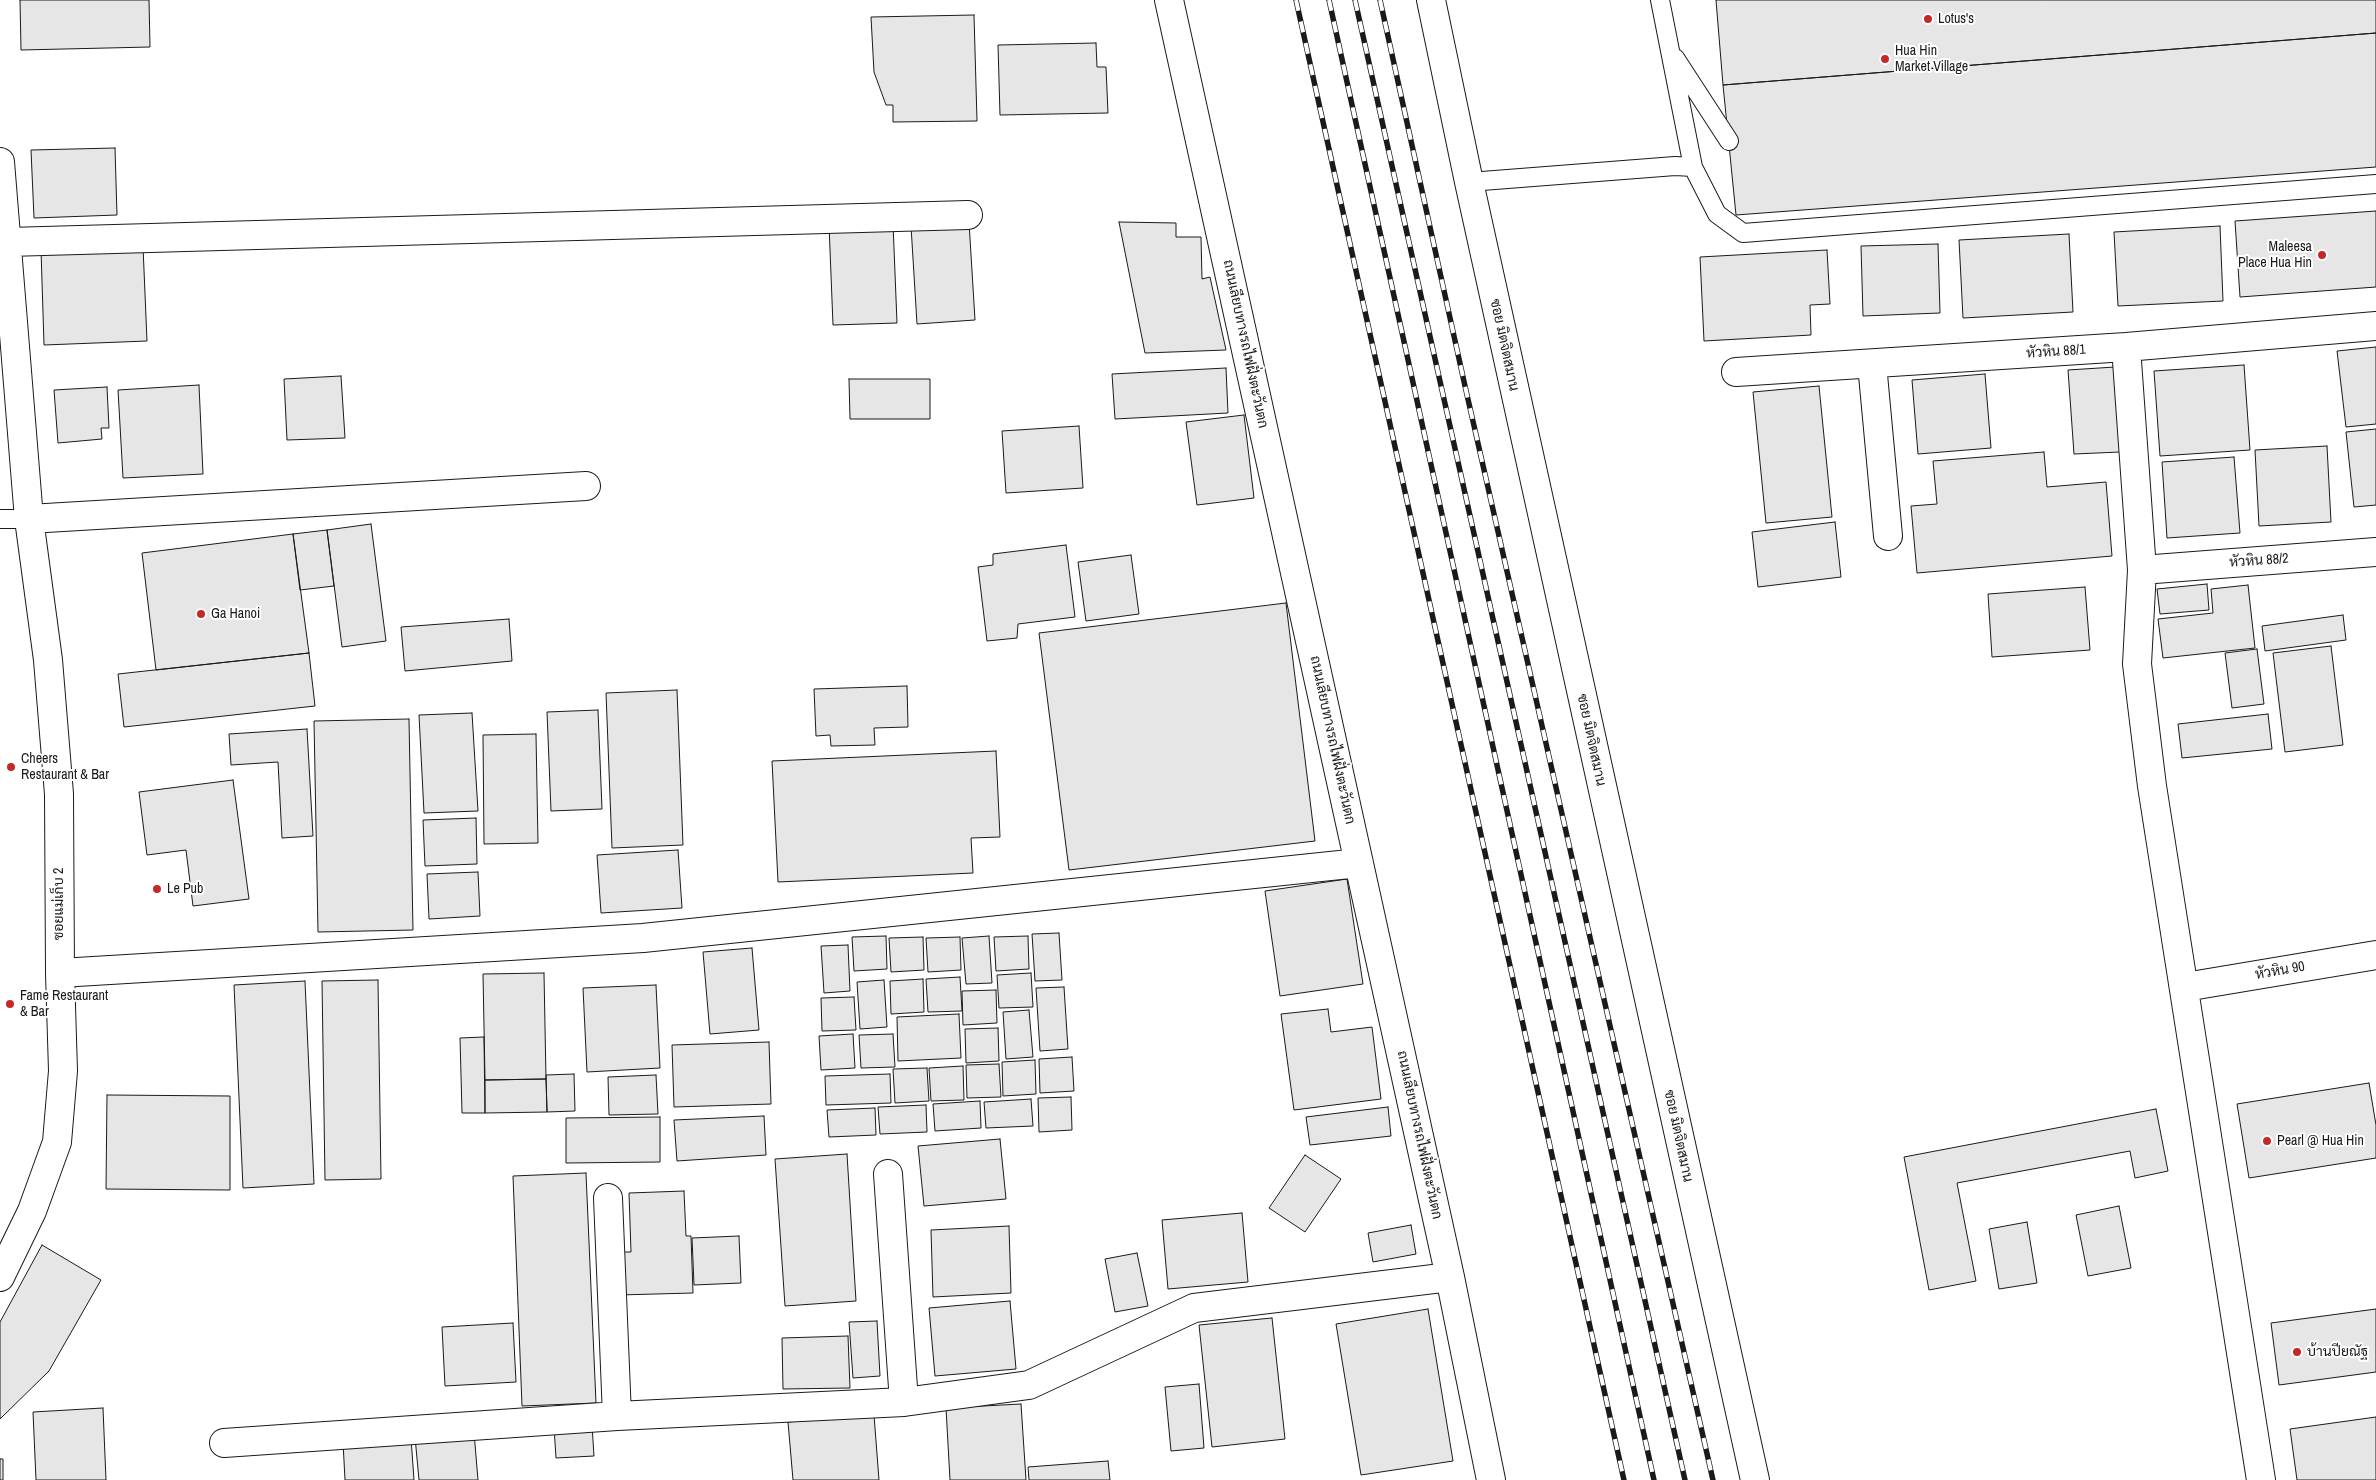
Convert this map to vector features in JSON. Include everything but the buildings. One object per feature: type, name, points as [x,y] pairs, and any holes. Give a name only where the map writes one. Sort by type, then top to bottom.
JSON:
[{"type":"street","name":"ถนนเลียบทางรถไฟฝั่งตะวันตก","points":[[1169,0],[1450,1277],[1486,1480]]},
{"type":"street","name":"ซอย มิตจิตสมาน","points":[[1431,0],[1468,182],[1755,1480]]},
{"type":"street","name":"ซอยแม่เก็บ 2","points":[[0,162],[29,519],[48,660],[59,794],[60,973],[64,1071],[57,1142],[32,1211],[0,1277]]},
{"type":"street","points":[[8,242],[968,214]]},
{"type":"street","name":"หัวหิน 88/1","points":[[1736,372],[2126,347],[2376,326]]},
{"type":"street","points":[[2126,347],[2142,570],[2137,664],[2152,786],[2261,1480]]},
{"type":"street","points":[[1872,364],[1888,536]]},
{"type":"street","points":[[29,519],[586,486]]},
{"type":"street","name":"หัวหิน 88/2","points":[[2142,570],[2376,552]]},
{"type":"street","points":[[60,973],[643,938],[1359,863]]},
{"type":"street","name":"หัวหิน 90","points":[[2185,987],[2376,955]]},
{"type":"street","points":[[888,1174],[904,1402]]},
{"type":"street","points":[[608,1198],[617,1416]]},
{"type":"street","points":[[224,1443],[617,1416],[904,1402],[1030,1385],[1194,1308],[1450,1277]]},
{"type":"lane","points":[[1660,0],[1693,167],[1717,214],[1743,233],[2003,204],[2376,184]]},
{"type":"lane","points":[[1670,49],[1729,141]]},
{"type":"lane","points":[[1468,182],[1675,166],[1693,167]]},
{"type":"lane","points":[[0,519],[29,519]]},
{"type":"railway","points":[[1296,0],[1624,1480]]},
{"type":"railway","points":[[1329,0],[1654,1480]]},
{"type":"railway","points":[[1355,0],[1685,1480]]},
{"type":"railway","points":[[1380,0],[1465,386],[1713,1480]]},
{"type":"place","name":"Lotus's","points":[[1928,19]]},
{"type":"place","name":"Hua Hin Market Village","points":[[1885,59]]},
{"type":"place","name":"Maleesa Place Hua Hin","points":[[2322,255]]},
{"type":"place","name":"Ga Hanoi","points":[[201,614]]},
{"type":"place","name":"Cheers Restaurant & Bar","points":[[11,767]]},
{"type":"place","name":"Le Pub","points":[[157,889]]},
{"type":"place","name":"Fame Restaurant & Bar","points":[[10,1004]]},
{"type":"place","name":"Pearl @ Hua Hin","points":[[2267,1141]]},
{"type":"place","name":"บ้านปียณัฐ","points":[[2297,1352]]}]
